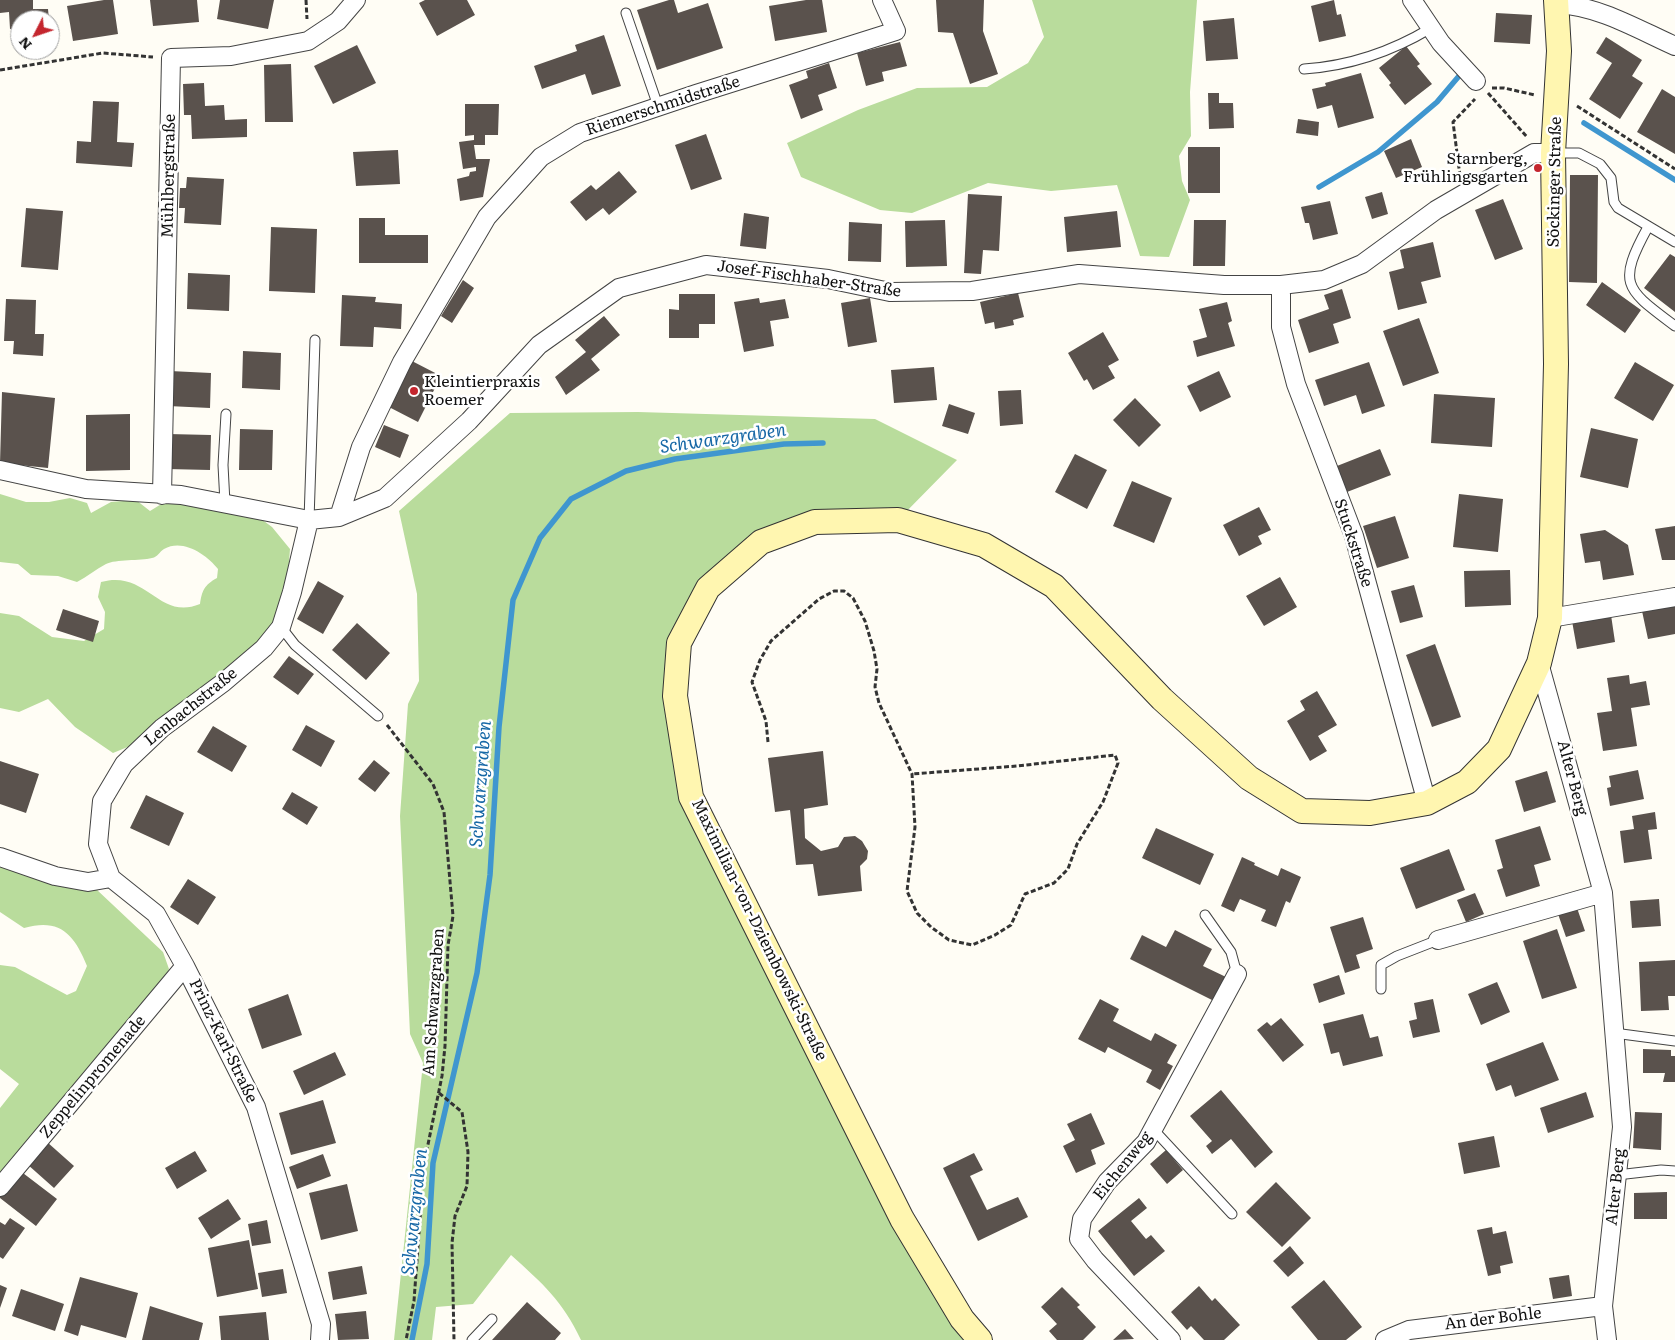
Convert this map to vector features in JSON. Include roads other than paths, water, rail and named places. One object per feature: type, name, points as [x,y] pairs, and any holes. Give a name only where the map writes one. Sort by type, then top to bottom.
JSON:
[{"type":"street","name":"Mühlbergstraße","points":[[162,495],[171,58],[231,56],[308,41],[338,21],[356,0]]},
{"type":"street","name":"Riemerschmidstraße","points":[[338,517],[361,447],[402,362],[487,217],[541,157],[580,133],[658,106],[896,31],[882,0]]},
{"type":"street","points":[[1412,0],[1441,43],[1480,85]]},
{"type":"street","points":[[1556,2],[1579,5],[1675,46]]},
{"type":"street","name":"Söckinger Straße","points":[[1556,2],[1559,51],[1553,153],[1556,364]]},
{"type":"street","name":"Josef-Fischhaber-Straße","points":[[0,470],[86,489],[180,495],[310,520],[338,517],[385,498],[469,421],[539,345],[619,288],[706,265],[828,279],[890,292],[972,291],[1079,274],[1224,285],[1281,285],[1324,280],[1362,264],[1436,210],[1534,153],[1553,153]]},
{"type":"street","name":"Stuckstraße","points":[[1281,285],[1281,327],[1296,384],[1354,536],[1427,803]]},
{"type":"street","name":"Maximilian-von-Dziembowski-Straße","points":[[980,1340],[962,1320],[902,1219],[691,797],[675,696],[679,643],[708,588],[760,542],[816,522],[898,520],[974,542],[984,545],[1054,586],[1162,699],[1242,772],[1302,811],[1370,813],[1427,803],[1467,782],[1499,749],[1539,663],[1550,618],[1556,364]]},
{"type":"street","name":"Lenbachstraße","points":[[111,878],[98,844],[102,801],[124,764],[162,728],[224,682],[264,648],[281,627],[310,520]]},
{"type":"street","points":[[1550,618],[1675,597]]},
{"type":"street","name":"Alter Berg","points":[[1539,663],[1603,893],[1622,1127],[1603,1306],[1607,1340]]},
{"type":"street","points":[[0,857],[55,876],[88,882],[111,878]]},
{"type":"street","name":"Prinz-Karl-Straße","points":[[111,878],[156,914],[185,966],[256,1107],[321,1324],[320,1340]]},
{"type":"street","points":[[1438,940],[1603,893]]},
{"type":"street","name":"Zeppelinpromenade","points":[[0,1187],[185,966]]},
{"type":"street","name":"Eichenweg","points":[[1171,1340],[1095,1260],[1079,1239],[1082,1219],[1107,1182],[1146,1142],[1237,974]]},
{"type":"street","name":"An der Bohle","points":[[1385,1340],[1409,1330],[1603,1306]]},
{"type":"lane","points":[[626,13],[658,106]]},
{"type":"lane","points":[[1304,69],[1335,67],[1381,53],[1406,43],[1431,28]]},
{"type":"lane","points":[[1553,153],[1580,153],[1593,158],[1611,178],[1614,202],[1618,208],[1675,242]]},
{"type":"lane","points":[[1648,227],[1629,267],[1629,284],[1638,299],[1675,326]]},
{"type":"lane","points":[[310,520],[315,340]]},
{"type":"lane","points":[[225,503],[223,465],[226,414]]},
{"type":"lane","points":[[281,627],[295,645],[378,716]]},
{"type":"lane","points":[[1205,915],[1231,952],[1237,974]]},
{"type":"lane","points":[[1381,989],[1381,965],[1397,956],[1438,940]]},
{"type":"lane","points":[[1614,1033],[1675,1041]]},
{"type":"lane","points":[[1153,1129],[1232,1214]]},
{"type":"lane","points":[[1617,1175],[1661,1170],[1675,1171]]},
{"type":"lane","points":[[472,1340],[492,1319]]},
{"type":"waterway","points":[[1319,187],[1378,152],[1437,102],[1459,76]]},
{"type":"waterway","points":[[1584,123],[1675,180]]},
{"type":"waterway","name":"Schwarzgraben","points":[[412,1340],[427,1264],[433,1163],[477,973],[490,875],[499,727],[513,600],[540,538],[571,499],[626,471],[675,459],[784,444],[823,443]]},
{"type":"place","name":"Starnberg, Frühlingsgarten","points":[[1538,168]]},
{"type":"place","name":"Kleintierpraxis Roemer","points":[[414,391]]}]
